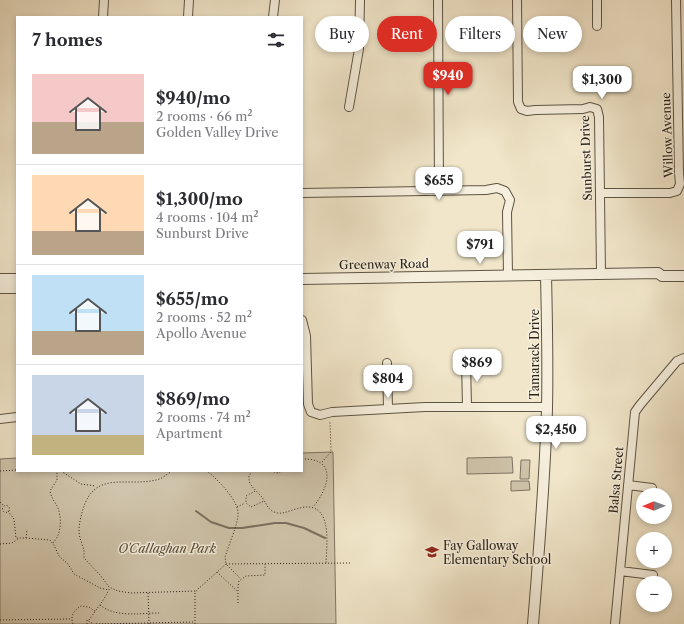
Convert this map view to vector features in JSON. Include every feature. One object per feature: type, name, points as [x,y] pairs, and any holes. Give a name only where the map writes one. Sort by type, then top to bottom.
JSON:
[{"type":"street","points":[[103,16],[104,0]]},
{"type":"street","points":[[188,16],[189,0]]},
{"type":"street","points":[[274,16],[275,0]]},
{"type":"street","points":[[349,107],[359,48],[360,0]]},
{"type":"street","points":[[438,0],[439,191]]},
{"type":"street","name":"Sunburst Drive","points":[[517,0],[518,102],[521,109],[527,111],[583,109],[590,107],[597,109],[599,117],[601,274]]},
{"type":"street","points":[[597,0],[597,26]]},
{"type":"street","name":"Willow Avenue","points":[[600,193],[670,193],[677,191],[680,184],[676,0]]},
{"type":"street","points":[[303,193],[486,190],[497,188],[506,191],[510,200],[507,212],[508,275]]},
{"type":"street","name":"Greenway Road","points":[[303,278],[658,273],[662,270],[684,269]]},
{"type":"street","name":"Greenway Road","points":[[658,273],[662,276],[684,276]]},
{"type":"street","name":"Tamarack Drive","points":[[532,624],[541,528],[547,407],[546,274]]},
{"type":"street","points":[[0,279],[16,279]]},
{"type":"street","points":[[0,288],[16,288]]},
{"type":"street","points":[[303,324],[306,336],[304,361],[308,404],[311,412],[320,415],[332,412],[425,407],[547,407]]},
{"type":"street","name":"Balsa Street","points":[[615,624],[635,412],[677,361],[684,358]]},
{"type":"street","points":[[466,360],[467,407]]},
{"type":"street","points":[[387,362],[388,409]]},
{"type":"street","points":[[0,419],[16,417]]},
{"type":"street","points":[[628,486],[652,488]]},
{"type":"street","points":[[620,571],[653,575]]},
{"type":"path","points":[[322,462],[331,452],[330,420]]},
{"type":"path","points":[[303,459],[322,462],[327,473],[326,484],[321,496],[312,508]]},
{"type":"path","points":[[0,471],[16,470]]},
{"type":"path","points":[[53,543],[57,537],[60,522],[58,509],[50,494],[51,488],[57,480],[57,472]]},
{"type":"path","points":[[63,472],[81,484],[97,487]]},
{"type":"path","points":[[170,472],[156,480],[108,483],[97,487],[86,501],[80,523],[79,533],[81,545],[84,551],[84,558],[110,588],[131,593],[196,591]]},
{"type":"path","points":[[207,472],[225,489],[236,507],[238,516],[225,557],[226,564],[241,578]]},
{"type":"path","points":[[251,472],[248,480],[249,483],[269,509],[277,513],[284,513],[302,507],[320,511],[325,520],[326,563]]},
{"type":"path","points":[[246,503],[246,496],[255,490]]},
{"type":"path","points":[[246,503],[251,507],[264,501]]},
{"type":"path","points":[[0,502],[4,506],[6,505],[9,507],[8,511],[14,519],[15,536],[18,539]]},
{"type":"path","points":[[236,507],[246,503]]},
{"type":"path","points":[[0,514],[3,511],[2,509],[4,506]]},
{"type":"path","points":[[3,511],[8,511]]},
{"type":"path","points":[[26,538],[27,529]]},
{"type":"path","points":[[0,544],[12,544],[18,539],[26,538],[47,540],[53,543],[59,556],[68,564],[74,574],[100,588],[109,590]]},
{"type":"path","points":[[89,620],[95,624],[195,623],[196,591],[226,564],[351,563]]},
{"type":"path","points":[[238,603],[238,583],[241,578],[246,576],[265,575],[265,564]]},
{"type":"path","points":[[217,572],[238,592]]},
{"type":"path","points":[[87,624],[87,620],[89,620],[96,612],[110,588]]},
{"type":"path","points":[[148,592],[149,624]]},
{"type":"path","points":[[100,605],[108,610],[118,613],[159,613]]},
{"type":"path","points":[[73,624],[71,619],[74,611],[81,606],[89,607],[96,612]]},
{"type":"path","points":[[0,620],[71,619]]},
{"type":"green space","name":"O'Callaghan Park","points":[[333,452],[336,624],[0,624],[0,459],[16,458],[16,472],[303,472],[303,453]]},
{"type":"green space","points":[[512,457],[513,473],[467,474],[467,458]]},
{"type":"green space","points":[[521,460],[530,460],[529,479],[520,479]]},
{"type":"green space","points":[[511,481],[529,481],[530,490],[511,491]]},
{"type":"waterway","points":[[196,511],[211,522],[229,528],[286,523],[304,528],[325,538]]},
{"type":"place","name":"Fay Galloway Elementary School","points":[[432,552]]}]
